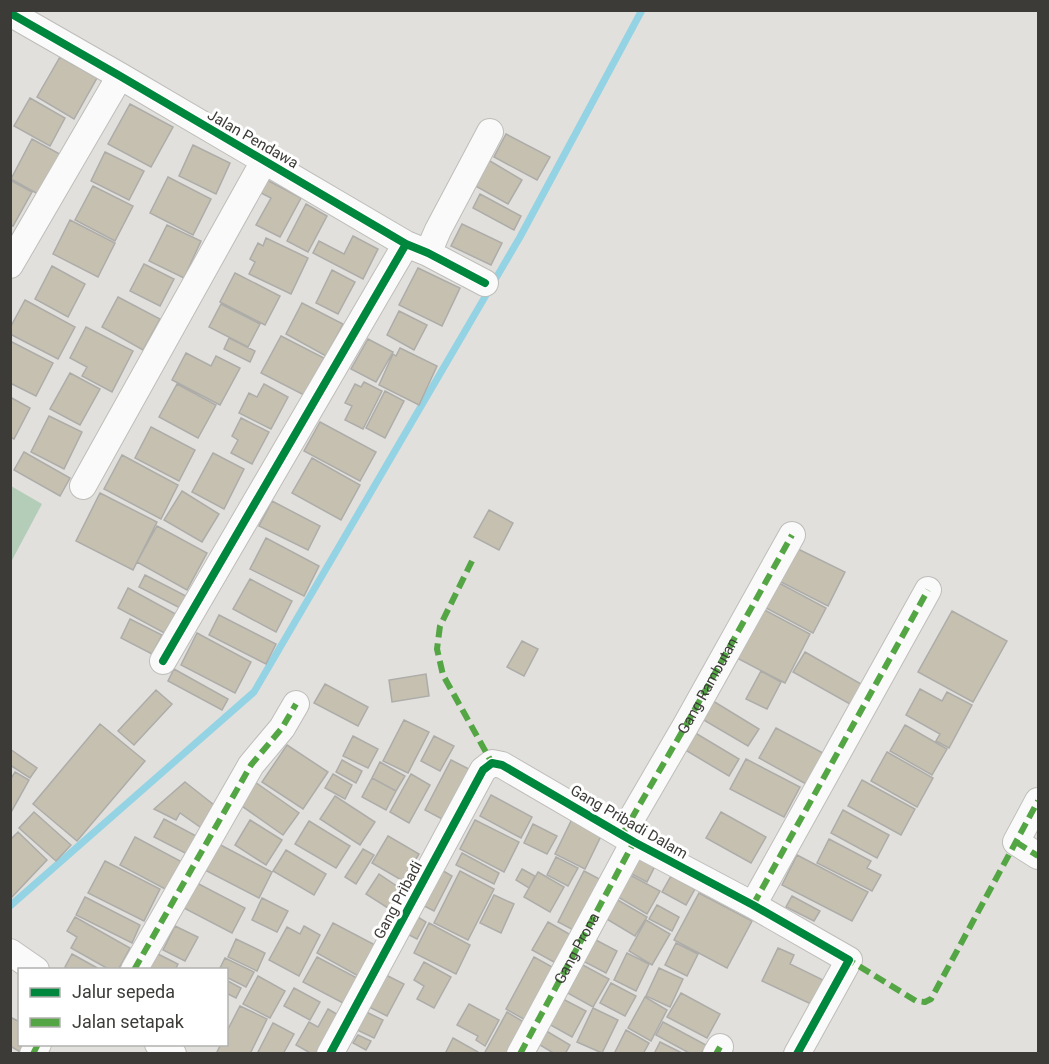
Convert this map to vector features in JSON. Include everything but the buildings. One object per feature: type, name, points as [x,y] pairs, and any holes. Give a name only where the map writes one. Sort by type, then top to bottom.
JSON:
[{"type":"street","name":"Jalan Pendawa","points":[[10,13],[264,161],[417,248],[484,283]]},
{"type":"street","points":[[10,265],[120,76]]},
{"type":"street","points":[[163,661],[417,248],[438,230],[490,132]]},
{"type":"street","points":[[83,486],[264,161]]},
{"type":"street","name":"Gang Rambutan","points":[[628,838],[691,715],[792,535]]},
{"type":"street","points":[[753,905],[928,590]]},
{"type":"street","points":[[135,968],[250,765],[282,728],[296,704]]},
{"type":"street","name":"Gang Pribadi Dalam","points":[[492,763],[502,765],[628,838],[849,960],[797,1053]]},
{"type":"street","name":"Gang Pribadi","points":[[330,1053],[483,770],[492,763]]},
{"type":"street","points":[[1038,801],[1016,842],[1038,856]]},
{"type":"street","name":"Gang Prona","points":[[520,1053],[628,838]]},
{"type":"street","points":[[10,952],[34,968]]},
{"type":"green space","points":[[11,486],[42,504],[11,562]]},
{"type":"waterway","points":[[10,906],[254,692],[520,237],[642,10]]},
{"type":"marked path","points":[[622,835],[792,535]]},
{"type":"marked path","points":[[472,561],[440,626],[437,649],[443,675],[492,763]]},
{"type":"marked path","points":[[753,905],[928,590]]},
{"type":"marked path","points":[[135,968],[251,765],[282,728],[296,704]]},
{"type":"marked path","points":[[844,957],[916,1001],[925,1002],[931,999],[1038,801]]},
{"type":"marked path","points":[[520,1054],[634,842]]},
{"type":"marked path","points":[[1016,842],[1038,856]]},
{"type":"marked path","points":[[33,1054],[37,1046]]},
{"type":"marked path","points":[[716,1054],[720,1047]]},
{"type":"cycle path","points":[[10,13],[406,244],[485,283]]},
{"type":"cycle path","points":[[163,661],[406,244]]},
{"type":"cycle path","points":[[330,1054],[483,770],[492,763],[502,765],[634,842],[753,905],[849,960],[797,1054]]}]
